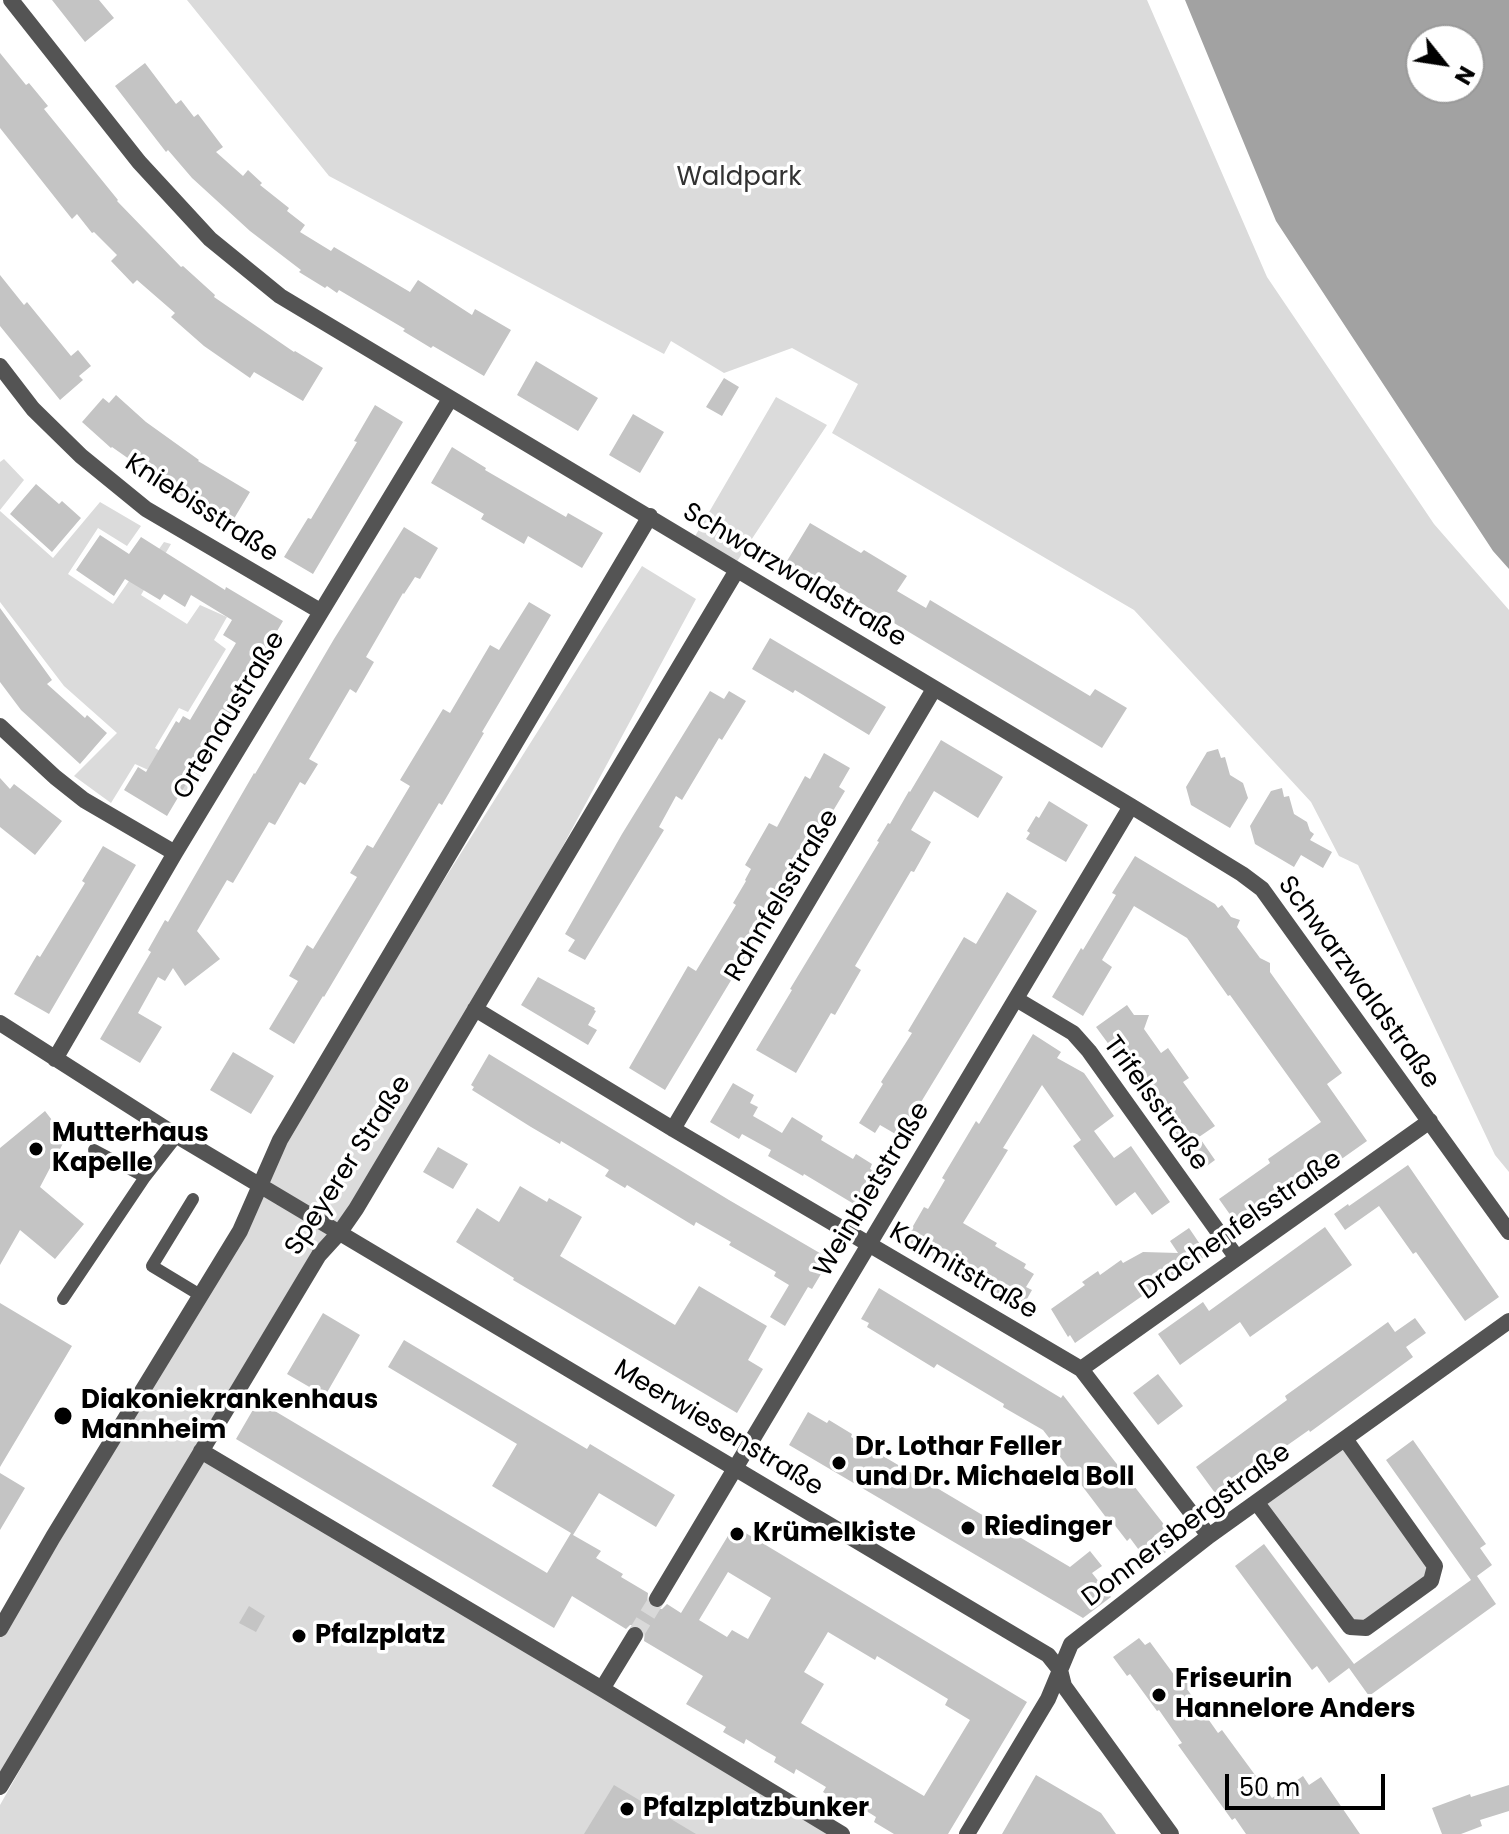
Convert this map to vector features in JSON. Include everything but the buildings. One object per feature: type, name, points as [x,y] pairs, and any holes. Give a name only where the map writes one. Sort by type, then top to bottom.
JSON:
[{"type":"street","name":"Schwarzwaldstraße","points":[[11,0],[139,162],[210,239],[280,296],[1131,806],[1262,889],[1509,1232]]},
{"type":"street","name":"Kniebisstraße","points":[[0,366],[33,409],[81,456],[146,509],[320,611]]},
{"type":"street","name":"Ortenaustraße","points":[[55,1059],[175,853],[450,399]]},
{"type":"street","points":[[0,1629],[240,1231],[280,1140],[650,516]]},
{"type":"street","name":"Speyerer Straße","points":[[0,1787],[319,1255],[356,1209],[737,570]]},
{"type":"street","name":"Rahnfelsstraße","points":[[673,1129],[934,689]]},
{"type":"street","points":[[0,726],[84,800],[175,853]]},
{"type":"street","name":"Weinbietstraße","points":[[657,1599],[1131,806]]},
{"type":"street","name":"Trifelsstraße","points":[[1016,999],[1073,1033],[1089,1051],[1237,1258]]},
{"type":"street","name":"Kalmitstraße","points":[[475,1009],[1081,1369],[1209,1536]]},
{"type":"street","name":"Meerwiesenstraße","points":[[0,1023],[177,1136],[1048,1655],[1060,1670],[1064,1686],[1171,1834]]},
{"type":"street","name":"Drachenfelsstraße","points":[[1081,1369],[1430,1121]]},
{"type":"street","name":"Donnersbergstraße","points":[[967,1834],[1048,1699],[1071,1644],[1209,1536],[1509,1321]]},
{"type":"street","points":[[1257,1503],[1350,1627],[1366,1628],[1431,1581],[1435,1566],[1345,1439]]},
{"type":"street","points":[[201,1451],[842,1834]]},
{"type":"street","points":[[602,1689],[635,1635]]},
{"type":"lane","points":[[63,1299],[145,1177],[177,1136]]},
{"type":"lane","points":[[94,1150],[145,1177]]},
{"type":"lane","points":[[193,1199],[152,1266],[200,1295]]},
{"type":"green space","name":"Waldpark","points":[[187,0],[1147,0],[1267,277],[1434,524],[1509,610],[1509,1172],[1495,1155],[1358,865],[1339,856],[1311,802],[1134,610],[832,433],[858,384],[792,348],[724,373],[671,341],[664,354],[329,176]]},
{"type":"green space","points":[[776,397],[827,425],[736,563],[694,538]]},
{"type":"green space","points":[[4,459],[24,480],[0,510],[0,462]]},
{"type":"green space","points":[[100,502],[141,526],[127,546],[98,528],[68,574],[113,604],[138,568],[144,570],[164,542],[171,544],[141,595],[187,624],[200,605],[227,617],[214,640],[226,649],[188,712],[179,708],[155,748],[201,776],[191,795],[164,777],[135,764],[111,803],[74,776],[117,733],[64,686],[0,602],[0,511],[53,558]]},
{"type":"green space","points":[[642,566],[696,599],[475,1009],[201,1451],[842,1834],[0,1834],[0,1805],[175,1497],[0,1787],[0,1629],[200,1295],[280,1140]]},
{"type":"green space","points":[[1345,1439],[1435,1566],[1431,1581],[1366,1628],[1350,1627],[1257,1503]]},
{"type":"shaded area","points":[[1185,0],[1509,0],[1509,569],[1493,551],[1276,221]]},
{"type":"tunnel","points":[[635,1635],[657,1599]]},
{"type":"place","name":"Mutterhaus Kapelle","points":[[36,1149]]},
{"type":"place","name":"Diakoniekrankenhaus Mannheim","points":[[63,1416]]},
{"type":"place","name":"Dr. Lothar Feller und Dr. Michaela Boll","points":[[839,1463]]},
{"type":"place","name":"Riedinger","points":[[968,1528]]},
{"type":"place","name":"Krümelkiste","points":[[737,1534]]},
{"type":"place","name":"Pfalzplatz","points":[[299,1636]]},
{"type":"place","name":"Friseurin Hannelore Anders","points":[[1159,1695]]},
{"type":"place","name":"Pfalzplatzbunker","points":[[627,1809]]}]
